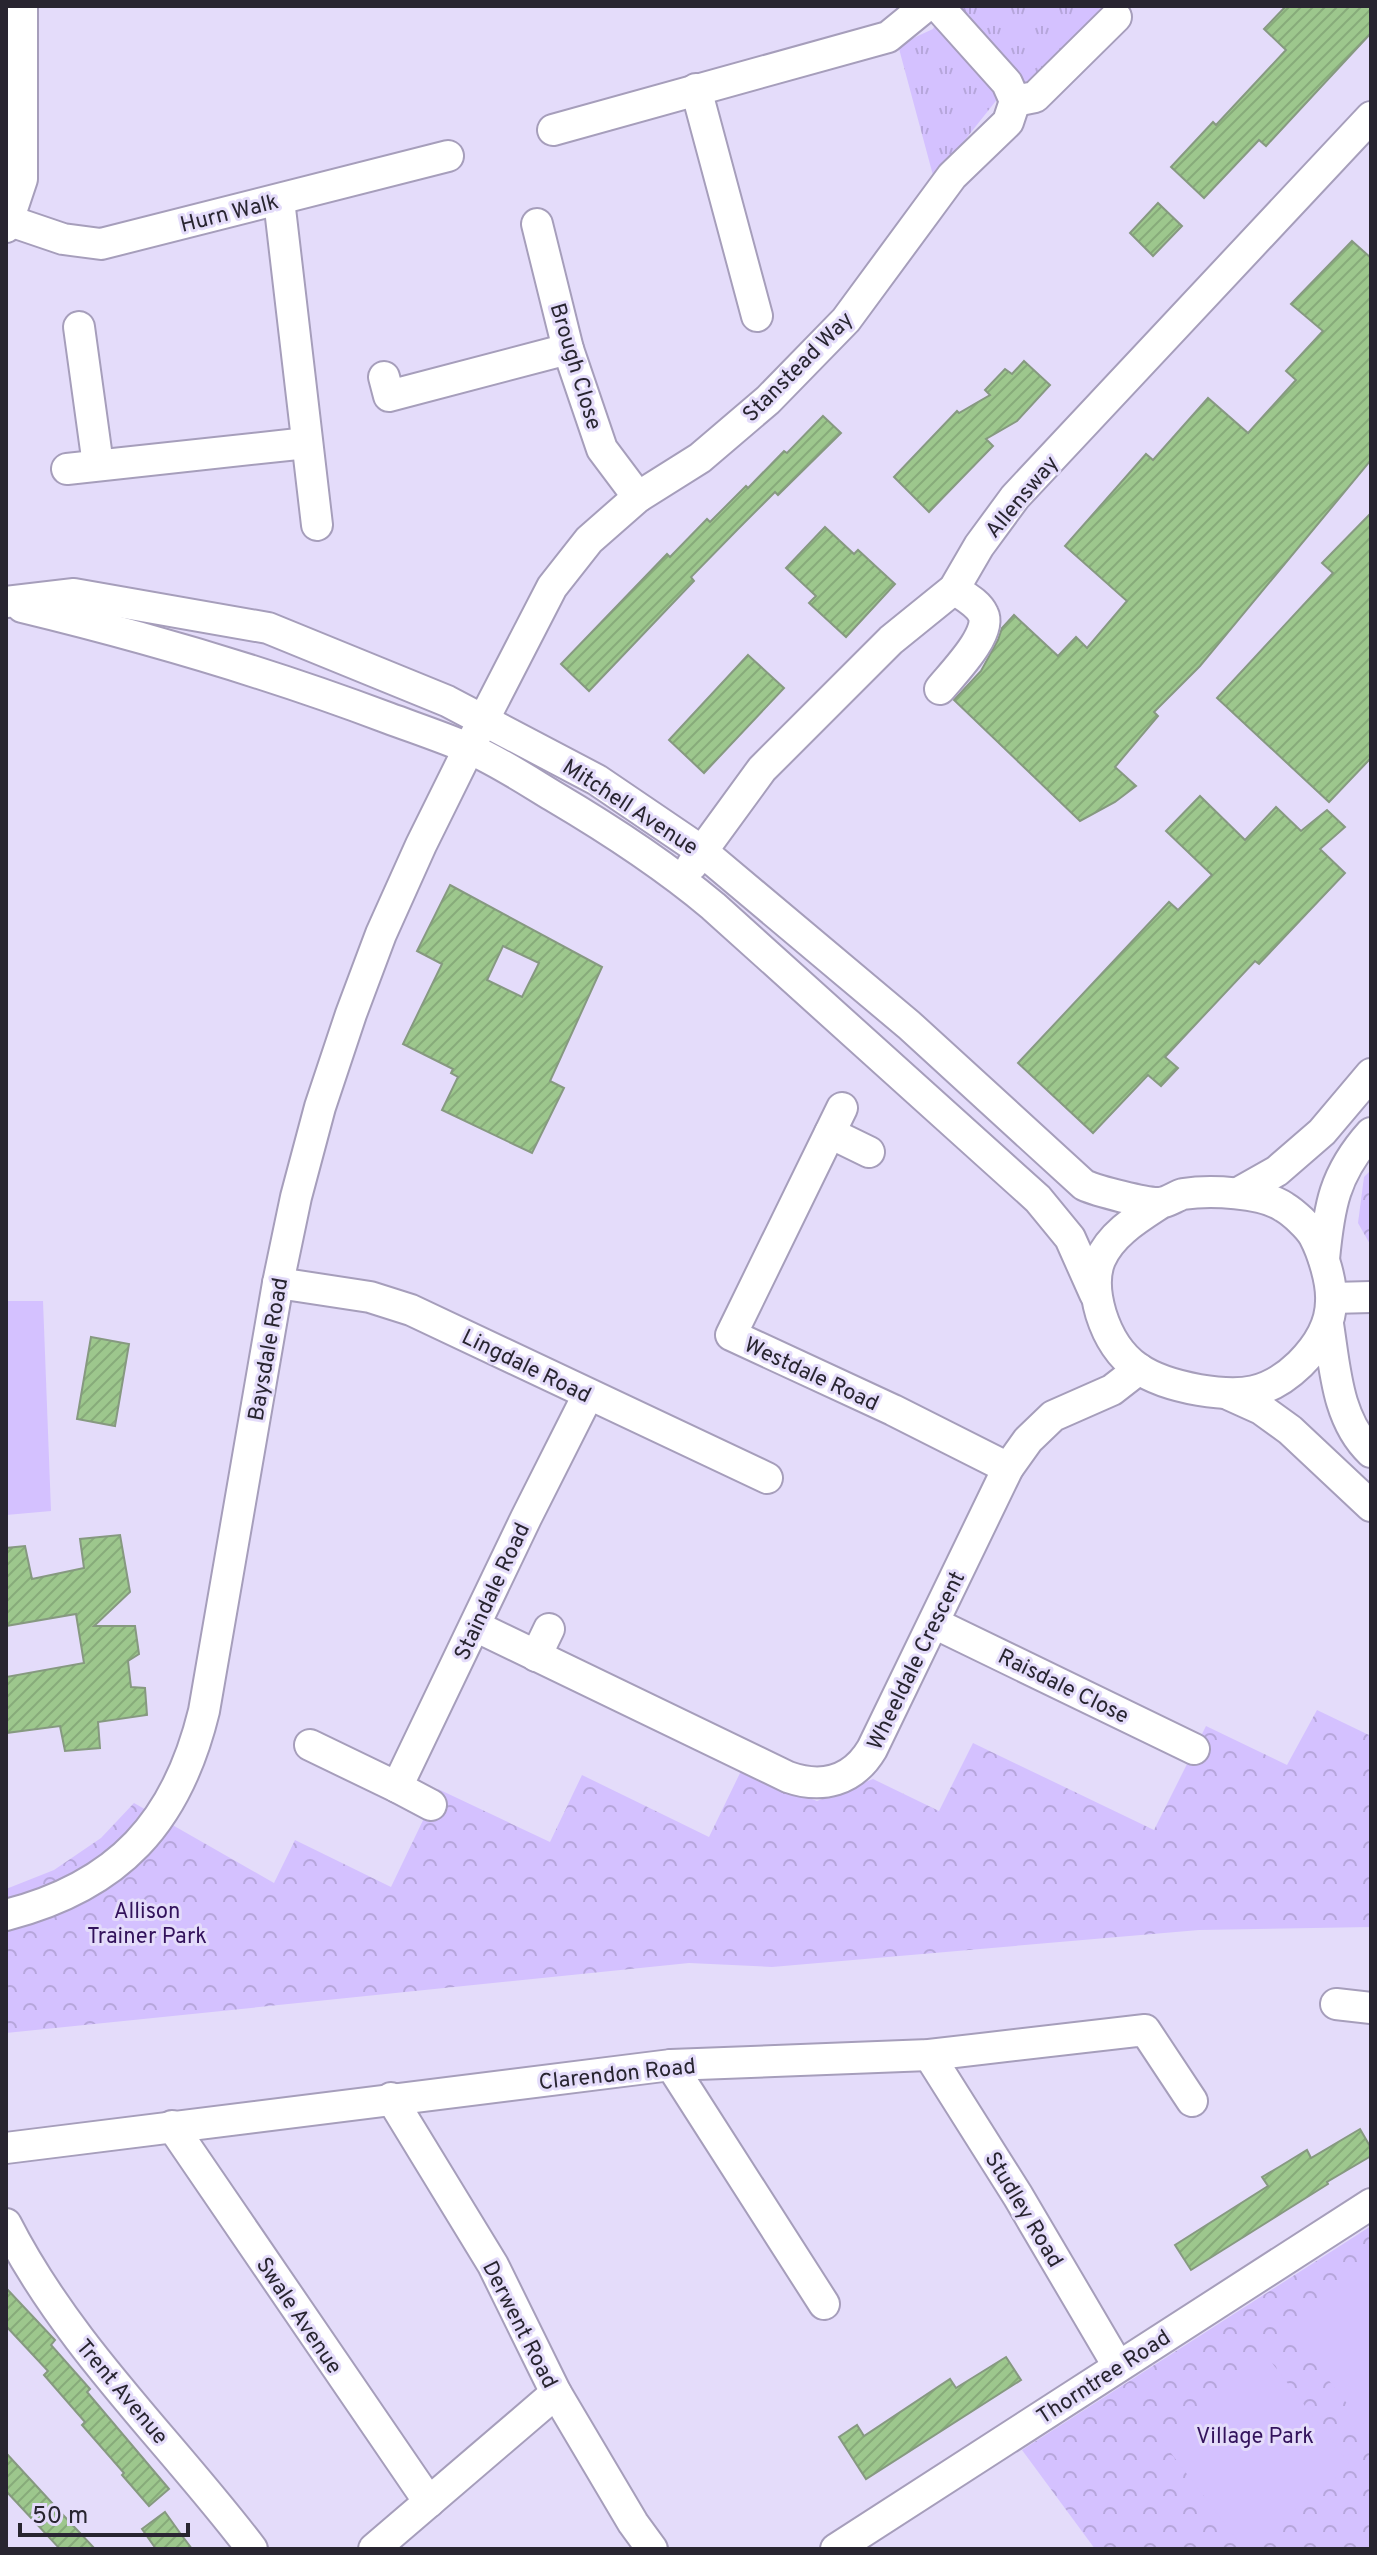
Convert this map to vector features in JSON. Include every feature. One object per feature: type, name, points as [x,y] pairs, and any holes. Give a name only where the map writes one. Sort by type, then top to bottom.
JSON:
[{"type":"street","points":[[8,224],[22,179],[22,6]]},
{"type":"street","points":[[553,130],[888,37],[926,6]]},
{"type":"street","points":[[938,6],[1007,83],[1015,101],[1035,97],[1116,17]]},
{"type":"street","points":[[696,89],[757,316]]},
{"type":"street","name":"Stanstead Way","points":[[484,720],[552,587],[589,540],[638,497],[700,458],[768,400],[846,320],[952,176],[1008,122],[1015,101]]},
{"type":"street","name":"Allensway","points":[[680,879],[762,769],[891,640],[954,589],[979,546],[1015,497],[1371,117]]},
{"type":"street","name":"Hurn Walk","points":[[8,224],[63,239],[101,244],[448,156]]},
{"type":"street","points":[[279,200],[317,525]]},
{"type":"street","name":"Brough Close","points":[[537,224],[568,349],[602,449],[638,497]]},
{"type":"street","points":[[79,327],[98,465]]},
{"type":"street","points":[[384,377],[389,396],[568,349]]},
{"type":"street","points":[[67,469],[307,443]]},
{"type":"street","points":[[940,689],[980,639],[985,627],[985,616],[977,606],[954,589]]},
{"type":"street","name":"Mitchell Avenue","points":[[6,602],[74,594],[268,628],[447,701],[484,720],[597,780],[703,852],[909,1025],[1084,1185],[1161,1203]]},
{"type":"street","name":"Mitchell Avenue","points":[[6,602],[266,675],[469,748],[616,833],[680,879],[866,1042],[1038,1199],[1070,1238],[1095,1294],[1107,1334],[1120,1353],[1150,1377],[1230,1395],[1260,1390],[1289,1375],[1310,1354],[1330,1311],[1324,1261],[1313,1234],[1284,1207],[1262,1197],[1238,1193],[1183,1194],[1161,1203],[1128,1225],[1099,1261],[1095,1294]]},
{"type":"street","name":"Baysdale Road","points":[[6,1915],[63,1896],[128,1854],[178,1789],[195,1750],[278,1283],[296,1197],[320,1107],[381,934],[421,845],[484,720]]},
{"type":"street","points":[[1238,1193],[1277,1171],[1322,1132],[1371,1074]]},
{"type":"street","name":"Westdale Road","points":[[869,1152],[836,1120],[731,1335],[893,1410],[1008,1468]]},
{"type":"street","points":[[1324,1261],[1328,1217],[1337,1183],[1371,1133]]},
{"type":"street","name":"Lingdale Road","points":[[278,1283],[370,1297],[411,1310],[767,1478]]},
{"type":"street","points":[[1371,1297],[1330,1311],[1345,1412],[1371,1452]]},
{"type":"street","name":"Wheeldale Crescent","points":[[475,1626],[534,1644],[788,1777],[808,1783],[833,1781],[847,1775],[866,1759],[1008,1468],[1028,1440],[1053,1416],[1112,1390],[1139,1369]]},
{"type":"street","name":"Staindale Road","points":[[397,1787],[588,1395]]},
{"type":"street","points":[[1230,1395],[1261,1409],[1290,1430],[1371,1506]]},
{"type":"street","name":"Raisdale Close","points":[[934,1623],[1194,1749]]},
{"type":"street","points":[[310,1745],[431,1805]]},
{"type":"street","points":[[1336,2004],[1371,2008]]},
{"type":"street","name":"Clarendon Road","points":[[6,2148],[671,2065],[929,2055],[1145,2030],[1192,2101]]},
{"type":"street","name":"Studley Road","points":[[929,2055],[1018,2196],[1118,2366]]},
{"type":"street","points":[[671,2065],[824,2304]]},
{"type":"street","name":"Derwent Road","points":[[391,2098],[493,2265],[556,2393],[633,2523],[652,2549]]},
{"type":"street","name":"Swale Avenue","points":[[172,2126],[429,2502]]},
{"type":"street","name":"Thorntree Road","points":[[836,2549],[1371,2204]]},
{"type":"street","name":"Trent Avenue","points":[[6,2224],[20,2251],[81,2344],[213,2498],[252,2549]]},
{"type":"street","points":[[374,2549],[556,2393]]},
{"type":"green space","points":[[944,6],[1108,6],[1041,73],[999,97],[934,179],[898,45],[933,29]]},
{"type":"green space","points":[[1371,1170],[1371,1246],[1358,1223],[1364,1177]]},
{"type":"green space","points":[[6,1301],[43,1301],[51,1511],[6,1515]]},
{"type":"green space","name":"Allison Trainer Park","points":[[1317,1710],[1371,1736],[1371,1927],[1199,1930],[772,1967],[689,1963],[6,2033],[6,1889],[54,1870],[101,1838],[134,1803],[274,1883],[295,1840],[391,1887],[438,1789],[550,1842],[582,1775],[709,1837],[741,1771],[817,1801],[873,1779],[939,1811],[973,1743],[1154,1830],[1206,1726],[1287,1765]]},
{"type":"green space","name":"Village Park","points":[[1371,2226],[1371,2549],[1095,2549],[1022,2450]]},
{"type":"green space","points":[[1371,2264],[1371,2434],[1289,2330]]},
{"type":"green space","points":[[1269,2359],[1351,2466],[1244,2549],[1161,2440]]},
{"type":"building","points":[[1286,6],[1371,6],[1371,33],[1266,146],[1259,140],[1204,198],[1171,167],[1213,122],[1216,125],[1286,50],[1264,29]]},
{"type":"building","points":[[1158,203],[1182,226],[1153,256],[1130,233]]},
{"type":"building","points":[[1352,241],[1371,258],[1371,460],[1200,666],[1154,712],[1158,716],[1115,767],[1136,786],[1115,802],[1080,821],[954,700],[981,671],[1002,628],[1014,615],[1058,656],[1076,637],[1087,648],[1127,601],[1065,546],[1146,454],[1153,460],[1208,398],[1248,433],[1296,380],[1286,371],[1323,331],[1291,304]]},
{"type":"building","points":[[1024,361],[1050,385],[1017,421],[986,439],[993,446],[929,512],[894,477],[957,411],[959,413],[990,395],[985,390],[1005,369],[1012,374]]},
{"type":"building","points":[[823,416],[841,433],[778,495],[775,492],[691,577],[694,581],[589,691],[561,664],[667,554],[670,557],[707,519],[710,522]]},
{"type":"building","points":[[1371,513],[1371,758],[1329,802],[1217,698],[1333,573],[1322,563]]},
{"type":"building","points":[[825,527],[854,554],[858,550],[895,584],[846,637],[809,603],[816,596],[786,568]]},
{"type":"building","points":[[748,655],[784,688],[704,773],[669,740]]},
{"type":"building","points":[[1200,796],[1245,840],[1276,807],[1301,831],[1327,810],[1345,827],[1320,849],[1345,873],[1259,964],[1255,961],[1165,1057],[1178,1068],[1161,1086],[1148,1075],[1093,1133],[1018,1063],[1169,902],[1178,910],[1212,875],[1166,831]]},
{"type":"building","points":[[450,885],[602,967],[550,1081],[564,1088],[532,1153],[442,1110],[458,1077],[451,1073],[453,1069],[403,1044],[442,964],[417,951]],"holes":[[[503,946],[539,963],[522,997],[487,980]]]},
{"type":"building","points":[[91,1337],[129,1344],[115,1426],[77,1419]]},
{"type":"building","points":[[120,1535],[130,1592],[94,1626],[135,1626],[139,1654],[128,1661],[131,1687],[145,1688],[147,1715],[98,1722],[100,1748],[65,1751],[60,1726],[6,1733],[6,1677],[84,1663],[76,1614],[6,1626],[6,1548],[25,1546],[32,1579],[84,1568],[80,1539]]},
{"type":"building","points":[[1360,2129],[1371,2148],[1371,2156],[1191,2270],[1175,2245],[1268,2186],[1262,2177],[1307,2150],[1311,2158]]},
{"type":"building","points":[[6,2288],[55,2340],[51,2345],[169,2489],[149,2506],[82,2425],[85,2422],[44,2375],[48,2371],[6,2326]]},
{"type":"building","points":[[1006,2357],[1021,2380],[866,2479],[839,2437],[857,2425],[864,2436],[950,2379],[956,2388]]},
{"type":"building","points":[[6,2453],[95,2549],[60,2549],[6,2491]]},
{"type":"building","points":[[165,2512],[192,2549],[156,2549],[142,2529]]}]
